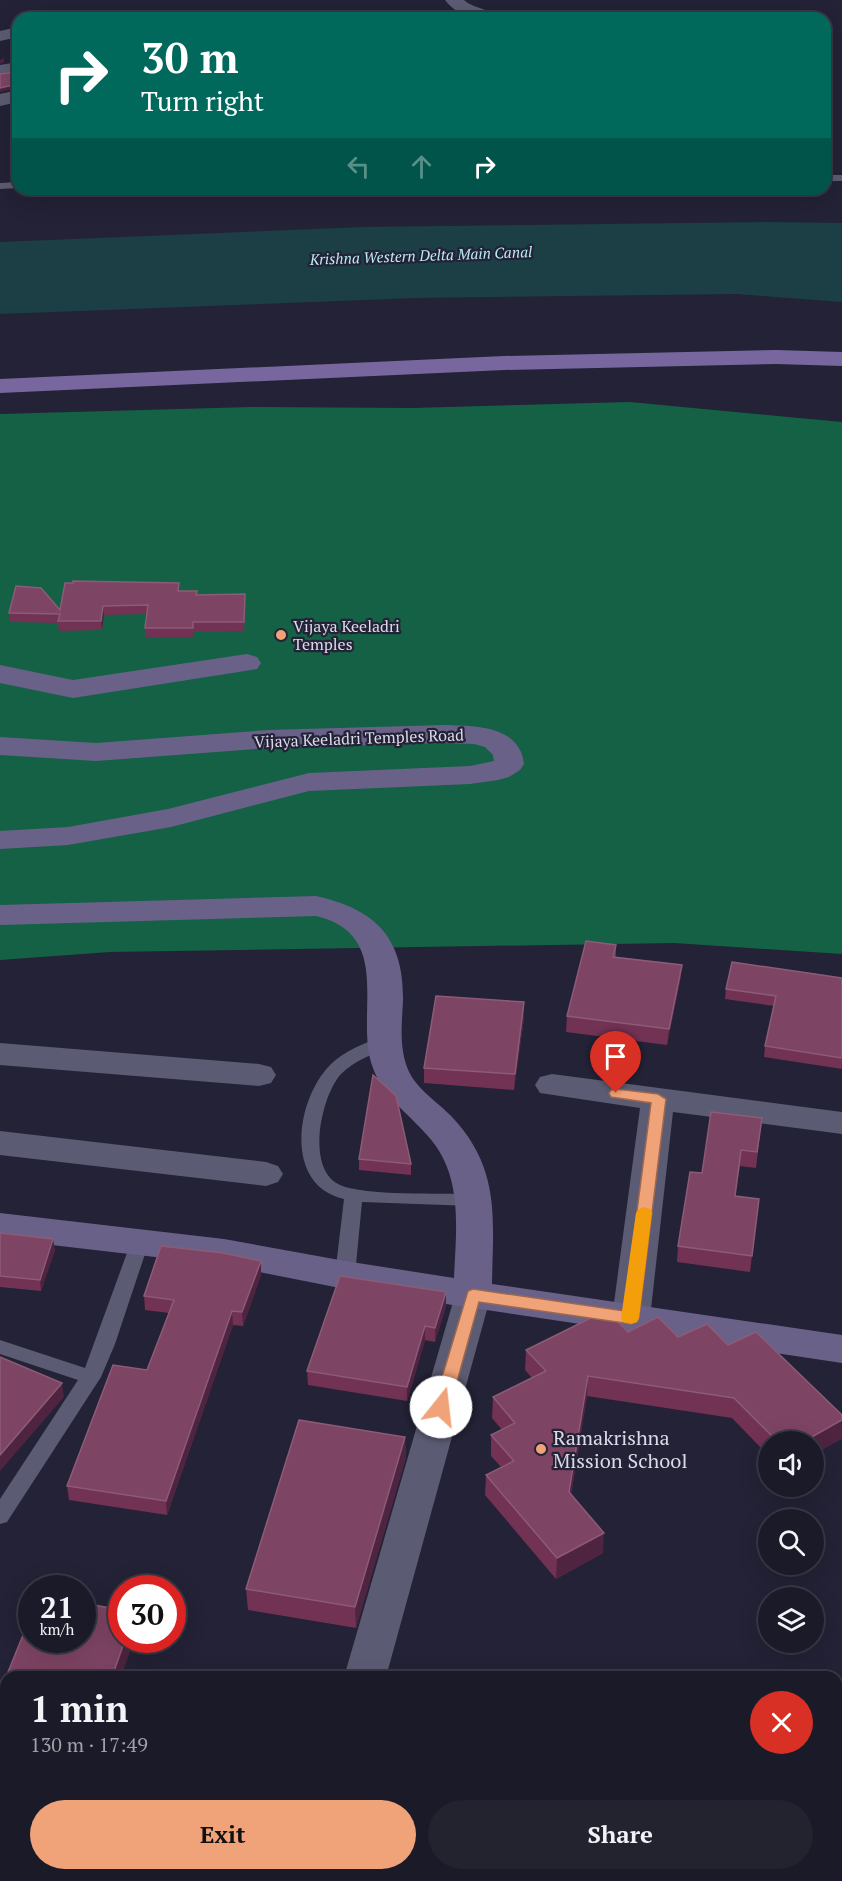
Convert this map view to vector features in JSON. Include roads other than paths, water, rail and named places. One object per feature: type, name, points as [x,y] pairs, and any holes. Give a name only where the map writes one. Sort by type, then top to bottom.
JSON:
[{"type":"main road","points":[[0,386],[504,363],[776,357],[842,359]]},
{"type":"street","points":[[459,10],[476,12]]},
{"type":"street","points":[[0,674],[73,689],[248,663]]},
{"type":"street","name":"Vijaya Keeladri Temples Road","points":[[0,746],[96,752],[268,739],[477,735],[496,741],[508,753],[509,764],[498,771],[470,775],[309,782],[171,818],[68,836],[0,840]]},
{"type":"street","points":[[0,915],[316,906],[337,910],[363,925],[374,942],[385,974],[382,1043],[390,1070],[408,1095],[440,1125],[459,1150],[469,1173],[472,1200],[473,1295],[367,1671]]},
{"type":"street","points":[[0,1054],[259,1075]]},
{"type":"street","points":[[552,1085],[842,1123]]},
{"type":"street","points":[[631,1318],[658,1099]]},
{"type":"street","points":[[0,1143],[266,1174]]},
{"type":"street","points":[[0,1226],[224,1252],[345,1275],[842,1349]]},
{"type":"lane","points":[[382,1043],[349,1058],[334,1070],[325,1083],[314,1108],[312,1160],[318,1178],[331,1190],[354,1195],[472,1200]]},
{"type":"lane","points":[[345,1275],[354,1195]]},
{"type":"lane","points":[[0,1516],[91,1377],[105,1344],[140,1242]]},
{"type":"lane","points":[[0,1347],[91,1377]]},
{"type":"water","name":"Krishna Western Delta Main Canal","points":[[842,223],[842,302],[737,294],[416,298],[0,314],[0,242],[362,227]]},
{"type":"place","name":"Vijaya Keeladri Temples","points":[[281,635]]},
{"type":"place","name":"Ramakrishna Mission School","points":[[541,1449]]}]
